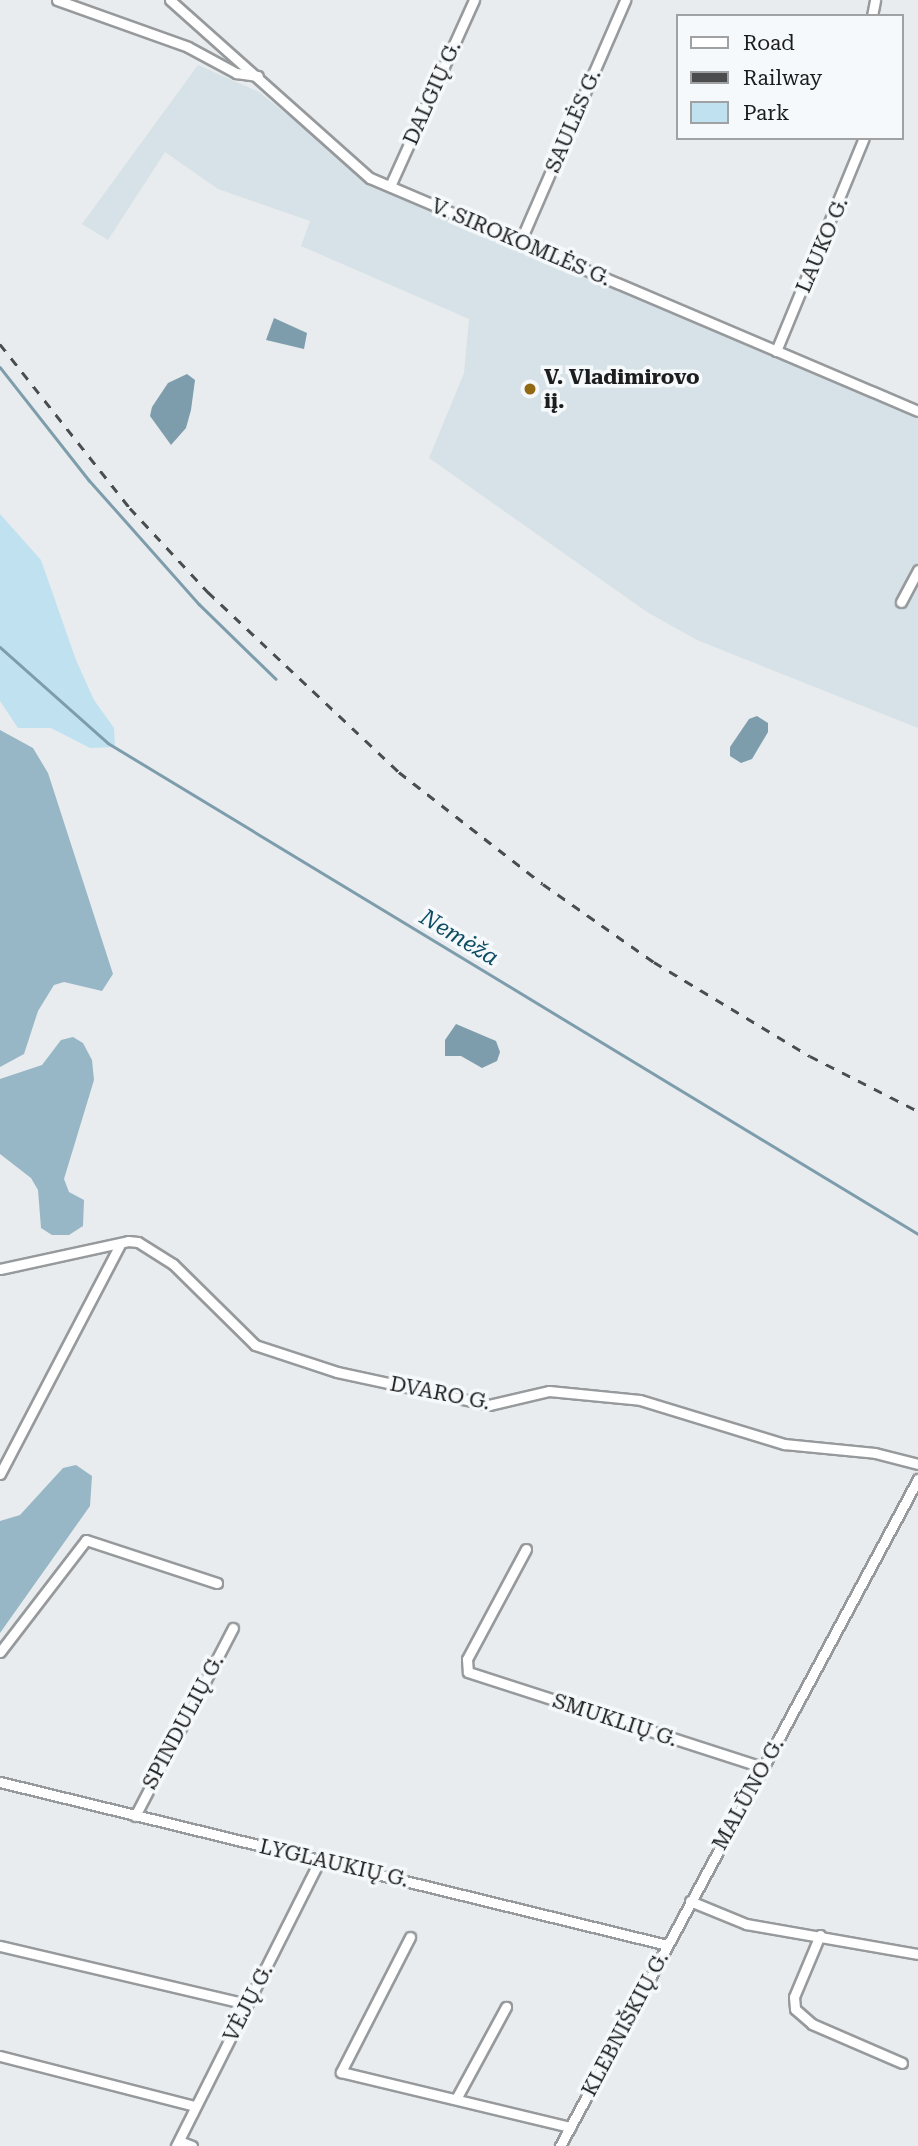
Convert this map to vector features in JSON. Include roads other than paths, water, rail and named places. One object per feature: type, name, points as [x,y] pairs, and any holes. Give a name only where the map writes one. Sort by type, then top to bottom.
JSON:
[{"type":"street","points":[[57,0],[188,47],[236,73],[258,76]]},
{"type":"street","name":"V. SIROKOMLĖS G.","points":[[170,0],[258,76],[352,164],[390,187],[918,411]]},
{"type":"street","name":"DALGIŲ G.","points":[[390,187],[474,0]]},
{"type":"street","name":"SAULĖS G.","points":[[520,242],[625,0]]},
{"type":"street","name":"LAUKO G.","points":[[776,351],[863,140]]},
{"type":"street","points":[[901,602],[918,570]]},
{"type":"street","name":"DVARO G.","points":[[0,1269],[138,1242],[173,1264],[255,1345],[337,1372],[489,1405],[549,1391],[640,1400],[784,1444],[875,1453],[918,1464]]},
{"type":"street","points":[[0,1474],[120,1244]]},
{"type":"street","name":"MALŪNO G.","points":[[690,1901],[918,1479]]},
{"type":"street","points":[[0,1652],[86,1540],[218,1583]]},
{"type":"street","name":"SMUKLIŲ G.","points":[[526,1549],[467,1659],[468,1672],[762,1767]]},
{"type":"street","name":"SPINDULIŲ G.","points":[[135,1816],[233,1628]]},
{"type":"street","name":"LYGLAUKIŲ G.","points":[[0,1782],[667,1945]]},
{"type":"street","name":"VĖJŲ G.","points":[[178,2144],[320,1860]]},
{"type":"street","points":[[690,1901],[746,1924],[918,1954]]},
{"type":"street","name":"KLEBNIŠKIŲ G.","points":[[559,2146],[690,1901]]},
{"type":"street","points":[[820,1935],[794,1997],[795,2009],[812,2024],[902,2063]]},
{"type":"street","points":[[411,1937],[341,2072],[570,2127]]},
{"type":"street","points":[[0,1946],[247,2004]]},
{"type":"street","points":[[456,2099],[506,2007]]},
{"type":"street","points":[[0,2056],[195,2106]]},
{"type":"street","points":[[178,2144],[192,2146]]},
{"type":"waterway","points":[[0,367],[89,480],[199,604],[276,679]]},
{"type":"waterway","name":"Nemėža","points":[[0,647],[108,743],[918,1234]]},
{"type":"railway","points":[[0,344],[130,508],[208,592],[399,772],[543,884],[654,962],[810,1056],[918,1111]]},
{"type":"place","name":"V. Vladimirovo iį.","points":[[530,389]]}]
